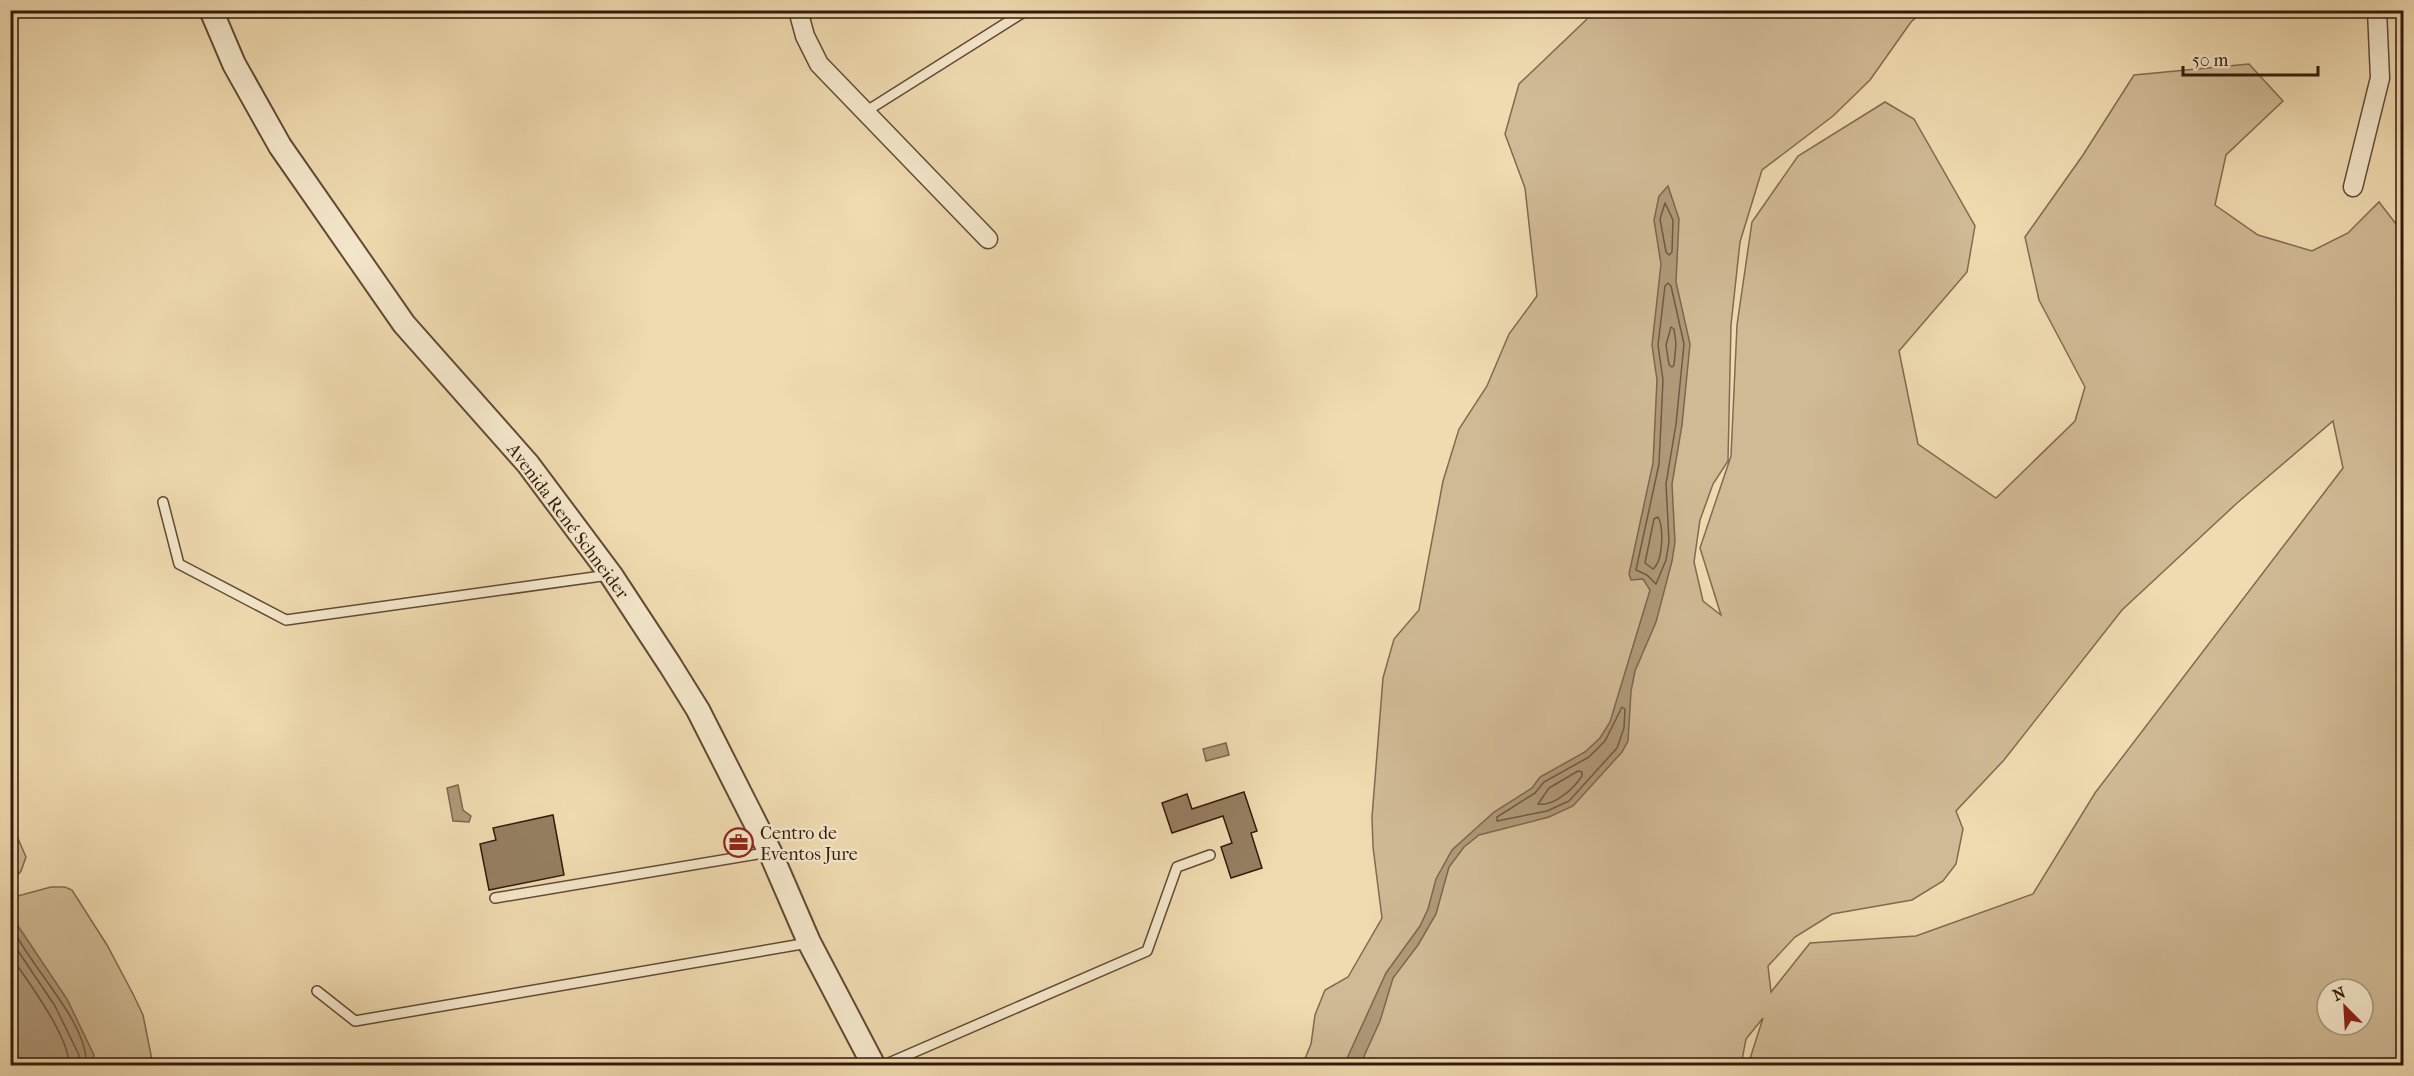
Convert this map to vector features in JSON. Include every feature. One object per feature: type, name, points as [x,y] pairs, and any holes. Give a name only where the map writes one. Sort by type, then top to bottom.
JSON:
[{"type":"street","name":"Avenida René Schneider","points":[[210,10],[234,64],[280,146],[404,324],[528,464],[611,575],[698,710],[770,852],[809,942],[874,1065]]},
{"type":"street","points":[[798,10],[805,36],[819,64],[988,238]]},
{"type":"street","points":[[2353,187],[2380,78],[2377,10]]},
{"type":"lane","points":[[865,112],[1026,10]]},
{"type":"lane","points":[[163,502],[179,564],[286,620],[611,575]]},
{"type":"lane","points":[[495,898],[770,852]]},
{"type":"lane","points":[[882,1065],[1147,951],[1177,867],[1210,855]]},
{"type":"lane","points":[[316,991],[355,1021],[809,942]]},
{"type":"shaded area","points":[[1591,11],[1923,11],[1911,22],[1870,80],[1833,116],[1762,170],[1740,242],[1731,325],[1728,461],[1713,484],[1700,520],[1694,562],[1703,601],[1721,615],[1700,548],[1731,456],[1737,325],[1752,222],[1798,156],[1885,102],[1914,119],[1975,226],[1967,272],[1899,351],[1918,444],[1996,498],[2075,421],[2085,387],[2039,300],[2025,237],[2083,155],[2134,75],[2249,64],[2283,101],[2226,155],[2215,205],[2258,235],[2312,251],[2348,233],[2379,202],[2403,233],[2403,1065],[1748,1065],[1763,1018],[1746,1039],[1741,1065],[1302,1066],[1311,1044],[1315,1015],[1325,990],[1348,977],[1382,918],[1373,847],[1372,817],[1383,678],[1394,639],[1419,610],[1443,481],[1459,429],[1487,386],[1509,334],[1537,296],[1525,188],[1505,134],[1519,84],[1586,20]],"holes":[[[2333,421],[2343,468],[2095,793],[2033,894],[1916,936],[1810,943],[1771,992],[1768,966],[1795,937],[1832,914],[1912,900],[1943,881],[1956,864],[1963,829],[1956,811],[2004,760],[2122,610],[2236,504]]]},
{"type":"shaded area","points":[[10,820],[26,857],[21,871],[11,882]]},
{"type":"shaded area","points":[[51,887],[65,887],[72,890],[107,945],[143,1015],[153,1065],[11,1065],[10,898]]},
{"type":"water","points":[[1668,186],[1679,219],[1676,282],[1690,344],[1682,425],[1672,484],[1675,542],[1656,622],[1635,671],[1631,691],[1628,741],[1622,752],[1573,806],[1549,817],[1479,835],[1464,847],[1449,867],[1436,914],[1418,945],[1393,978],[1380,1021],[1360,1065],[1344,1065],[1386,973],[1420,926],[1428,909],[1436,879],[1452,850],[1494,812],[1532,788],[1540,777],[1585,752],[1600,738],[1610,722],[1650,590],[1643,579],[1631,580],[1629,574],[1653,463],[1657,380],[1652,345],[1661,264],[1654,220],[1659,196]]},
{"type":"water","points":[[1226,743],[1229,755],[1206,761],[1203,749]]},
{"type":"water","points":[[458,785],[463,810],[471,816],[469,822],[453,821],[447,788]]},
{"type":"water","points":[[11,901],[18,926],[67,999],[94,1055],[91,1065],[11,1065]]},
{"type":"building","points":[[1244,792],[1257,831],[1251,833],[1262,868],[1231,878],[1221,847],[1232,843],[1223,816],[1172,833],[1162,803],[1187,794],[1192,809]]},
{"type":"building","points":[[553,815],[564,875],[489,890],[480,844],[496,840],[493,828]]},
{"type":"place","name":"Centro de Eventos Jure","points":[[739,843]]}]
